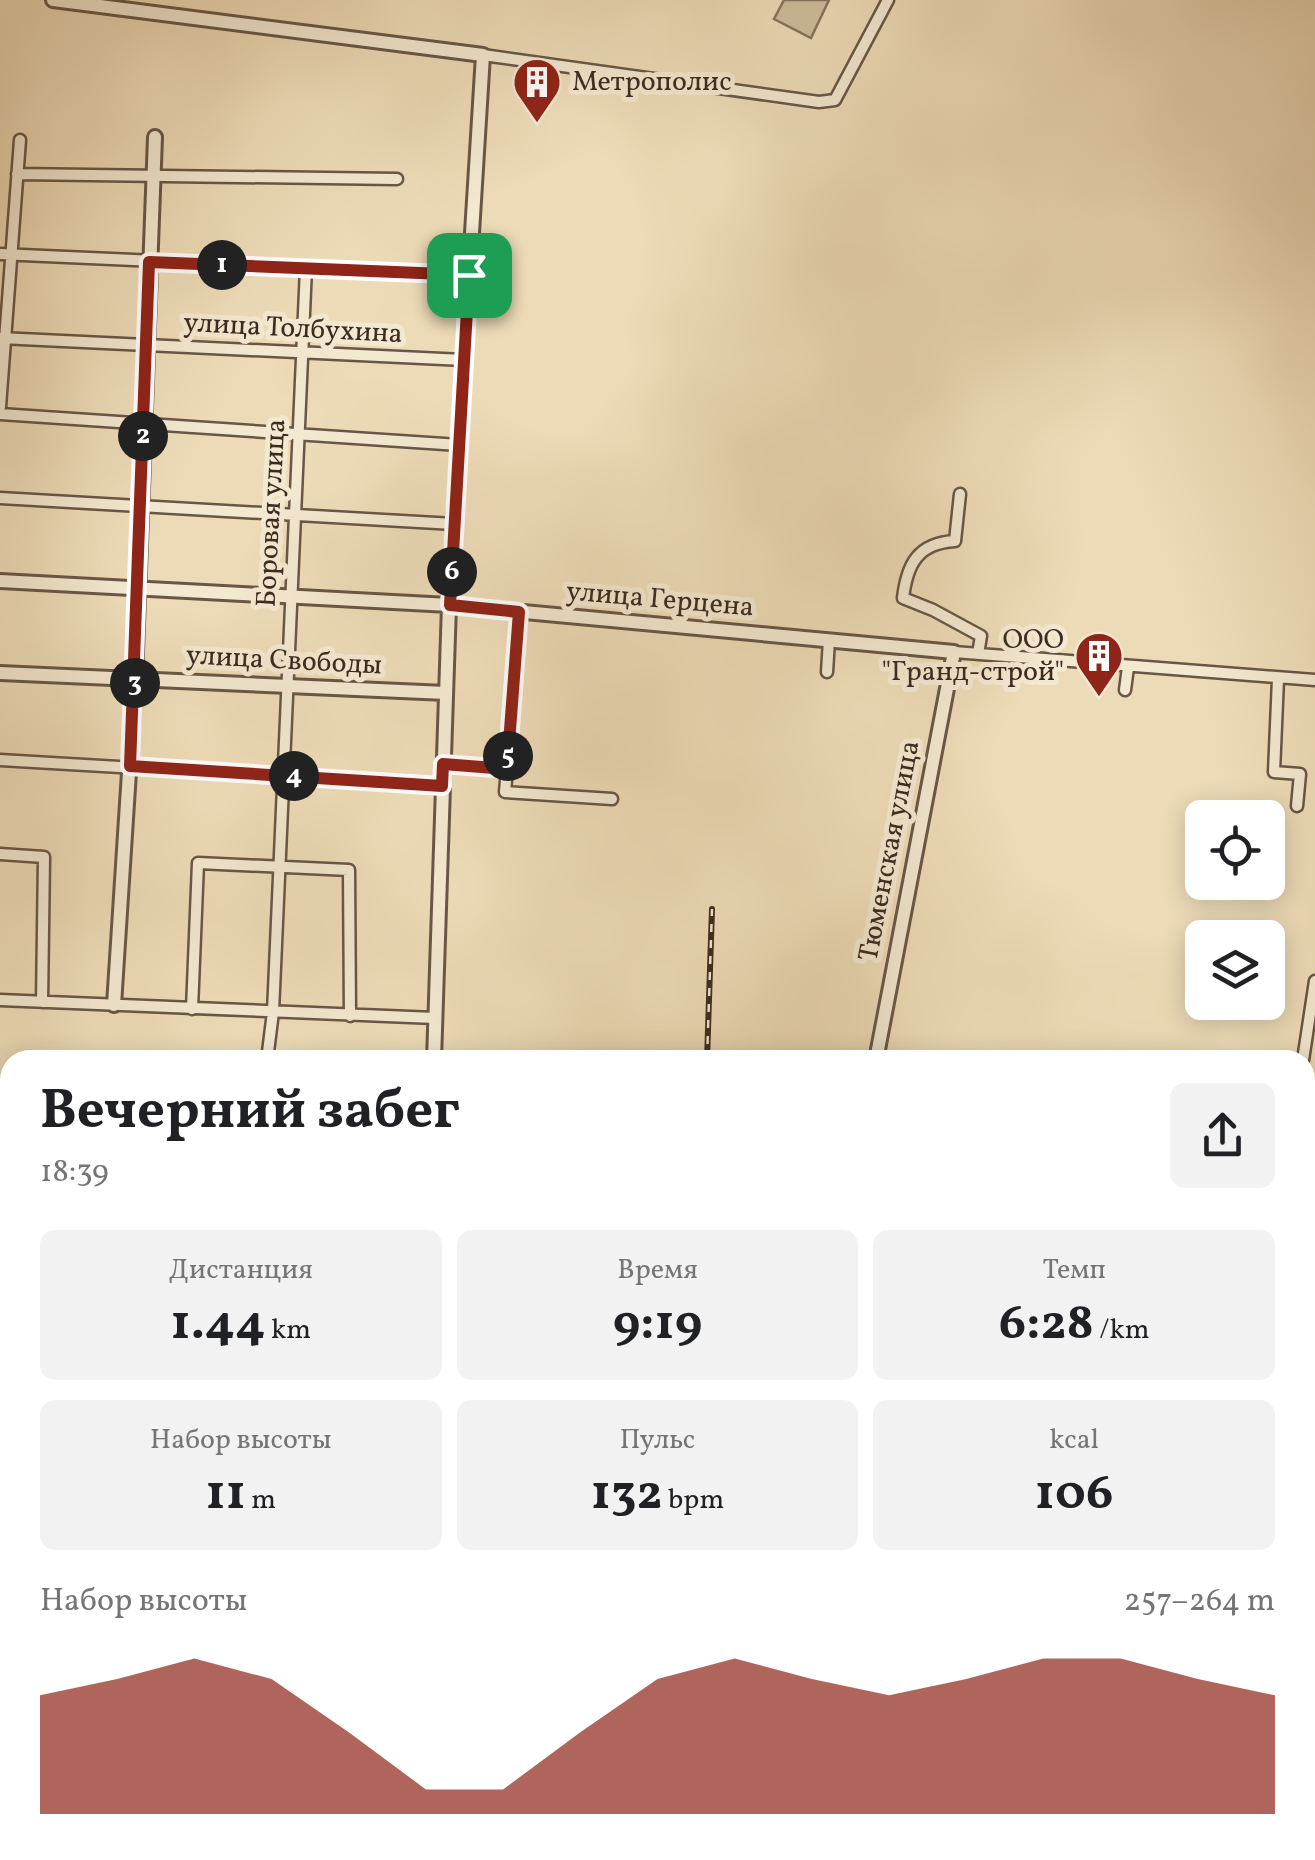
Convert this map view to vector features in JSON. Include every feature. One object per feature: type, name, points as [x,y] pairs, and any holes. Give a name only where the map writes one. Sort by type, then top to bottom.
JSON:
[{"type":"street","points":[[54,0],[151,7],[819,102],[835,100],[888,0]]},
{"type":"street","points":[[434,1050],[450,605],[483,55]]},
{"type":"street","points":[[114,1005],[135,679],[155,137]]},
{"type":"street","points":[[0,406],[6,255],[20,140]]},
{"type":"street","points":[[17,174],[398,179]]},
{"type":"street","points":[[6,255],[469,275]]},
{"type":"street","name":"Боровая улица","points":[[268,1050],[289,686],[306,268]]},
{"type":"street","name":"улица Толбухина","points":[[2,339],[464,360]]},
{"type":"street","points":[[0,414],[459,444]]},
{"type":"street","points":[[960,494],[955,542],[933,542],[922,551],[906,576],[903,598],[981,636],[978,654]]},
{"type":"street","points":[[0,498],[454,524]]},
{"type":"street","name":"улица Герцена","points":[[0,581],[450,605],[954,652],[1315,680]]},
{"type":"street","points":[[519,612],[505,792],[612,799]]},
{"type":"street","points":[[826,672],[830,640]]},
{"type":"street","name":"Тюменская улица","points":[[878,1050],[954,652]]},
{"type":"street","points":[[1125,690],[1128,666]]},
{"type":"street","name":"улица Свободы","points":[[0,673],[446,693]]},
{"type":"street","points":[[1278,678],[1274,772],[1300,774],[1297,806]]},
{"type":"street","points":[[0,760],[442,786]]},
{"type":"street","points":[[443,764],[507,769]]},
{"type":"street","points":[[0,854],[44,858],[42,1002]]},
{"type":"street","points":[[192,1009],[198,863],[280,866],[349,870],[350,1016]]},
{"type":"street","points":[[1305,1050],[1315,981]]},
{"type":"street","points":[[0,1000],[435,1018]]},
{"type":"shaded area","points":[[784,0],[829,0],[811,38],[774,19]]},
{"type":"railway","points":[[707,1050],[712,909]]},
{"type":"place","name":"Метрополис","points":[[537,124]]},
{"type":"place","name":"ООО \"Гранд-строй\"","points":[[1099,698]]},
{"type":"route","points":[[149,262],[469,275],[450,605],[519,612],[507,769],[443,764],[442,786],[130,766],[149,262]]}]
